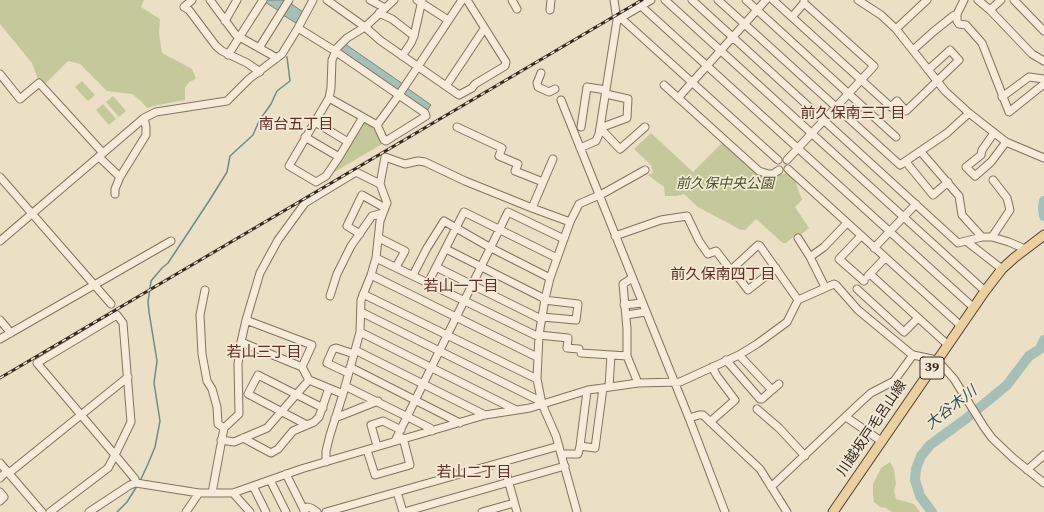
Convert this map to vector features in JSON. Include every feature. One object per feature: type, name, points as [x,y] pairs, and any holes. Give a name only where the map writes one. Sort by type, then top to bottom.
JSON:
[{"type":"main road","name":"川越坂戸毛呂山線","points":[[833,512],[985,291],[1002,270],[1025,249],[1044,235]]},
{"type":"street","points":[[192,0],[184,6],[190,10],[216,46],[228,55],[247,63],[260,72]]},
{"type":"street","points":[[210,0],[236,36],[278,58]]},
{"type":"street","points":[[228,55],[263,0]]},
{"type":"street","points":[[259,48],[289,0]]},
{"type":"street","points":[[0,241],[144,118],[156,112],[227,101],[249,79],[282,54],[313,0]]},
{"type":"street","points":[[327,0],[381,41],[459,95],[504,66],[506,62],[467,0]]},
{"type":"street","points":[[370,0],[414,36]]},
{"type":"street","points":[[362,117],[339,157],[326,176],[316,182],[288,166],[329,98],[331,88],[332,60],[335,51],[346,38],[364,27],[394,0]]},
{"type":"street","points":[[377,125],[462,0]]},
{"type":"street","points":[[512,0],[517,9]]},
{"type":"street","points":[[550,10],[551,0]]},
{"type":"street","points":[[580,148],[596,141],[600,128],[618,19],[614,0]]},
{"type":"street","points":[[618,19],[651,0]]},
{"type":"street","points":[[665,0],[985,291]]},
{"type":"street","points":[[692,0],[958,243],[982,237],[992,237],[1025,249]]},
{"type":"street","points":[[718,0],[900,165],[921,152],[954,127],[969,112]]},
{"type":"street","points":[[746,0],[896,137]]},
{"type":"street","points":[[678,98],[766,0]]},
{"type":"street","points":[[773,0],[891,106],[897,101],[906,111],[959,60],[950,50],[928,70]]},
{"type":"street","points":[[858,0],[881,15],[896,29],[945,91],[969,112],[1006,142],[1044,158]]},
{"type":"street","points":[[896,29],[927,0]]},
{"type":"street","points":[[964,0],[957,14],[957,21],[959,24],[966,25],[982,43],[1009,112],[1044,84]]},
{"type":"street","points":[[978,0],[990,10],[1032,54],[1044,61]]},
{"type":"street","points":[[990,10],[1001,0]]},
{"type":"street","points":[[225,21],[236,1]]},
{"type":"street","points":[[402,56],[414,36],[420,1],[448,20]]},
{"type":"street","points":[[787,160],[874,66],[804,2],[792,17]]},
{"type":"street","points":[[1018,2],[1044,31]]},
{"type":"street","points":[[641,6],[974,308]]},
{"type":"street","points":[[913,50],[933,32],[957,14]]},
{"type":"street","points":[[618,19],[623,20],[778,160]]},
{"type":"street","points":[[1038,25],[1044,20]]},
{"type":"street","points":[[298,28],[335,51],[427,115],[426,118],[386,141],[384,140],[377,125],[329,98]]},
{"type":"street","points":[[446,86],[484,29]]},
{"type":"street","points":[[541,73],[537,83],[538,87],[549,92],[555,89]]},
{"type":"street","points":[[0,74],[20,99],[39,83],[120,177]]},
{"type":"street","points":[[1002,97],[1029,77],[1044,79]]},
{"type":"street","points":[[581,126],[585,85],[628,99],[627,118],[600,128]]},
{"type":"street","points":[[664,85],[759,171],[768,174],[779,170],[783,171],[788,169]]},
{"type":"street","points":[[561,100],[726,512]]},
{"type":"street","points":[[115,194],[115,188],[120,177],[146,135],[144,118]]},
{"type":"street","points":[[315,122],[348,142]]},
{"type":"street","points":[[457,127],[502,148],[499,156],[518,164],[515,171],[543,182]]},
{"type":"street","points":[[600,128],[620,149],[645,127]]},
{"type":"street","points":[[994,133],[982,150],[981,155],[966,167],[975,176],[991,162],[1006,142]]},
{"type":"street","points":[[305,137],[339,157]]},
{"type":"street","points":[[921,152],[959,196],[962,215],[982,237]]},
{"type":"street","points":[[326,462],[327,446],[360,332],[361,300],[376,258],[384,210],[387,203],[380,184],[386,157],[404,164],[418,161],[425,162],[464,181],[570,222]]},
{"type":"street","points":[[778,160],[782,158],[787,160]]},
{"type":"street","points":[[532,208],[553,159]]},
{"type":"street","points":[[778,160],[776,166],[779,170]]},
{"type":"street","points":[[787,160],[789,165],[788,169]]},
{"type":"street","points":[[906,162],[933,195],[948,182]]},
{"type":"street","points":[[788,169],[961,326]]},
{"type":"street","points":[[577,512],[562,454],[542,404],[537,379],[537,357],[544,299],[570,222],[579,204],[599,196],[639,175],[645,170]]},
{"type":"street","points":[[212,493],[224,428],[239,414],[238,364],[241,342],[260,273],[278,240],[305,203],[356,172],[380,184]]},
{"type":"street","points":[[0,177],[111,304]]},
{"type":"street","points":[[992,237],[1010,210],[1007,198],[993,180]]},
{"type":"street","points":[[360,234],[346,226],[362,195],[384,210]]},
{"type":"street","points":[[874,248],[916,204]]},
{"type":"street","points":[[330,296],[344,258],[372,216],[384,210]]},
{"type":"street","points":[[428,283],[464,212],[557,258]]},
{"type":"street","points":[[395,441],[508,212],[564,239]]},
{"type":"street","points":[[615,236],[661,220],[687,216],[699,241],[708,254],[716,251],[748,290],[776,268]]},
{"type":"street","points":[[413,275],[427,248],[444,221],[491,248],[550,278]]},
{"type":"street","points":[[810,257],[824,246],[847,223]]},
{"type":"street","points":[[861,236],[839,258],[864,281]]},
{"type":"street","points":[[379,238],[405,252],[396,267]]},
{"type":"street","points":[[798,238],[810,257],[825,287]]},
{"type":"street","points":[[0,339],[171,241]]},
{"type":"street","points":[[966,241],[1002,270]]},
{"type":"street","points":[[732,269],[758,245],[798,300]]},
{"type":"street","points":[[436,267],[541,318],[576,320],[578,304],[544,299],[446,249]]},
{"type":"street","points":[[376,258],[539,336],[568,338],[567,348],[580,351],[627,356]]},
{"type":"street","points":[[848,299],[885,258]]},
{"type":"street","points":[[870,274],[948,345]]},
{"type":"street","points":[[371,275],[537,357]]},
{"type":"street","points":[[632,278],[623,284],[624,305],[626,315],[627,356],[638,383]]},
{"type":"street","points":[[89,512],[130,485],[136,483],[199,493],[233,492],[377,446],[485,416],[542,404],[606,387],[638,383],[682,381],[739,355],[784,325],[798,300],[834,284],[858,310],[913,355],[937,360],[954,379],[992,438],[1027,470],[1044,483]]},
{"type":"street","points":[[856,289],[904,332],[918,318]]},
{"type":"street","points":[[205,290],[200,321],[202,354],[207,381],[212,389],[217,406],[218,424],[224,428]]},
{"type":"street","points":[[363,294],[448,334],[537,379]]},
{"type":"street","points":[[624,305],[642,303]]},
{"type":"street","points":[[361,312],[538,400],[542,404]]},
{"type":"street","points":[[626,315],[646,312]]},
{"type":"street","points":[[50,512],[108,468],[116,455],[130,422],[128,377],[122,323],[117,315],[37,363],[116,455],[135,479],[136,483]]},
{"type":"street","points":[[0,320],[11,333]]},
{"type":"street","points":[[246,320],[312,345],[302,367]]},
{"type":"street","points":[[360,332],[516,410]]},
{"type":"street","points":[[241,342],[302,367],[309,380],[343,394]]},
{"type":"street","points":[[460,423],[349,370],[327,363],[333,349],[336,348],[354,352],[423,384],[485,416]]},
{"type":"street","points":[[580,446],[595,448],[611,355]]},
{"type":"street","points":[[739,355],[772,390]]},
{"type":"street","points":[[771,487],[871,393],[894,381],[913,355]]},
{"type":"street","points":[[726,360],[760,399],[762,399],[779,384]]},
{"type":"street","points":[[710,422],[735,400],[716,376],[712,367]]},
{"type":"street","points":[[307,425],[248,394],[258,375],[323,408]]},
{"type":"street","points":[[0,478],[82,415],[128,377]]},
{"type":"street","points":[[221,440],[234,442],[268,428],[309,380]]},
{"type":"street","points":[[345,386],[378,401],[430,428],[432,431]]},
{"type":"street","points":[[244,438],[271,453],[278,449],[293,431],[314,422],[319,417],[329,388]]},
{"type":"street","points":[[562,454],[578,454],[587,391]]},
{"type":"street","points":[[336,418],[378,401]]},
{"type":"street","points":[[757,409],[779,428],[805,456]]},
{"type":"street","points":[[689,418],[699,415],[703,416],[760,469],[787,512]]},
{"type":"street","points":[[846,417],[882,442]]},
{"type":"street","points":[[377,446],[371,425],[383,421],[401,430]]},
{"type":"street","points":[[367,450],[375,475],[410,465],[404,438]]},
{"type":"street","points":[[326,512],[559,446]]},
{"type":"street","points":[[1027,470],[1044,455]]},
{"type":"street","points":[[503,462],[517,512]]},
{"type":"street","points":[[0,463],[42,512]]},
{"type":"street","points":[[397,492],[404,512],[565,466]]},
{"type":"street","points":[[286,474],[304,511],[307,507],[312,508],[317,512]]},
{"type":"street","points":[[270,480],[286,512]]},
{"type":"street","points":[[253,486],[266,512]]},
{"type":"street","points":[[0,492],[4,497],[0,501]]},
{"type":"street","points":[[233,492],[250,512]]},
{"type":"street","points":[[186,512],[199,493]]},
{"type":"street","points":[[482,512],[514,503]]},
{"type":"green space","points":[[0,0],[144,0],[141,7],[160,19],[159,33],[162,53],[192,69],[196,79],[189,82],[185,88],[185,100],[147,108],[132,94],[107,91],[80,64],[68,61],[44,85],[38,79],[32,63],[0,24]]},
{"type":"green space","points":[[82,81],[95,95],[88,101],[75,87]]},
{"type":"green space","points":[[113,96],[126,111],[119,117],[106,102]]},
{"type":"green space","points":[[103,104],[116,119],[109,125],[96,110]]},
{"type":"green space","points":[[364,120],[376,127],[382,144],[331,174]]},
{"type":"green space","name":"前久保中央公園","points":[[651,133],[693,172],[723,142],[760,174],[783,174],[788,172],[798,181],[796,183],[802,200],[795,207],[809,228],[796,239],[794,236],[786,243],[783,243],[756,219],[745,230],[741,230],[698,207],[684,194],[677,196],[665,196],[664,187],[648,175],[653,173],[651,165],[634,149]]},
{"type":"green space","points":[[890,462],[894,469],[896,484],[894,490],[896,499],[914,504],[920,512],[892,512],[886,508],[880,507],[874,502],[873,484],[881,468]]},
{"type":"water","points":[[266,0],[283,0],[286,2],[279,11],[265,2]]},
{"type":"water","points":[[290,3],[303,12],[296,23],[283,15]]},
{"type":"water","points":[[345,44],[403,84],[399,90],[340,51]]},
{"type":"water","points":[[407,88],[431,105],[426,112],[402,95]]},
{"type":"waterway","points":[[140,481],[155,447],[160,421],[154,383],[157,361],[148,302],[151,281],[168,263],[209,201],[227,172],[230,156],[253,135],[259,121],[271,104],[277,91],[290,81],[287,57]]},
{"type":"waterway","name":"大谷木川","points":[[1044,201],[1044,216]]},
{"type":"waterway","name":"大谷木川","points":[[932,512],[920,496],[915,480],[916,469],[921,456],[930,445],[967,418],[1007,385],[1029,356],[1040,349],[1044,340]]},
{"type":"waterway","points":[[117,512],[127,502],[137,486]]},
{"type":"railway","points":[[0,378],[642,0]]},
{"type":"district","name":"前久保南三丁目","points":[[853,115]]},
{"type":"district","name":"南台五丁目","points":[[296,126]]},
{"type":"district","name":"前久保南四丁目","points":[[723,276]]},
{"type":"district","name":"若山一丁目","points":[[461,288]]},
{"type":"district","name":"若山三丁目","points":[[264,354]]},
{"type":"district","name":"若山二丁目","points":[[474,474]]}]
